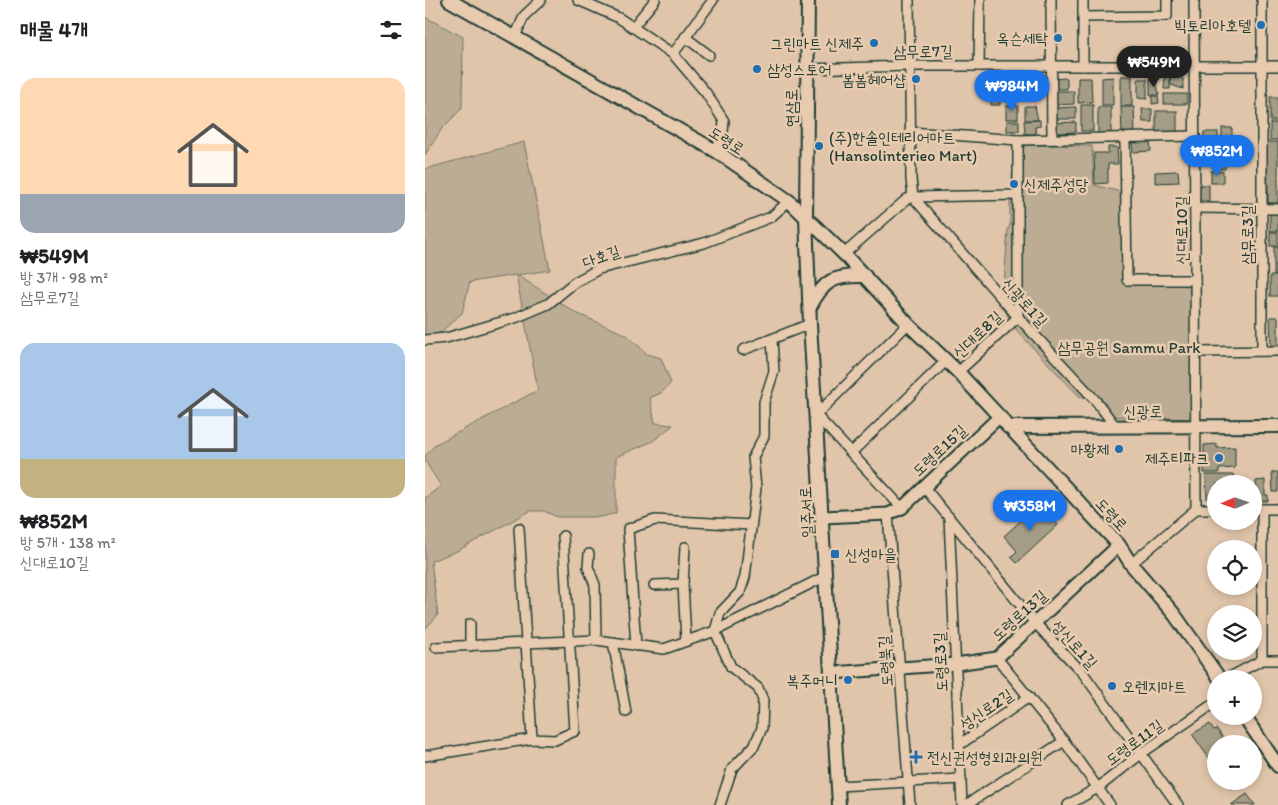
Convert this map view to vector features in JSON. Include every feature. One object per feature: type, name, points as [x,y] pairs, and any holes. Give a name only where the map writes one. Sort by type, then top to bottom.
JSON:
[{"type":"main road","name":"도령로","points":[[449,0],[716,151],[789,201],[844,254],[908,324],[947,360],[1119,545],[1131,564],[1174,614],[1213,670]]},
{"type":"main road","name":"연삼로","points":[[806,217],[808,0]]},
{"type":"main road","name":"일주서로","points":[[806,217],[809,309],[839,805]]},
{"type":"main road","points":[[809,309],[817,295],[829,281],[842,276],[865,276]]},
{"type":"main road","name":"신광로","points":[[1008,427],[1278,426]]},
{"type":"main road","points":[[1250,725],[1278,766]]},
{"type":"street","points":[[515,37],[524,16],[541,0]]},
{"type":"street","points":[[581,0],[633,27],[673,54],[711,100],[724,121],[723,132],[716,151]]},
{"type":"street","points":[[673,54],[713,0]]},
{"type":"street","points":[[909,0],[911,179],[913,196]]},
{"type":"street","points":[[979,66],[980,0]]},
{"type":"street","points":[[1051,0],[1052,139]]},
{"type":"street","points":[[1083,0],[1083,66]]},
{"type":"street","points":[[1083,17],[1167,16],[1167,0]]},
{"type":"street","name":"신대로10길","points":[[1194,0],[1197,509]]},
{"type":"street","name":"삼무로3길","points":[[1262,0],[1262,351]]},
{"type":"street","points":[[633,27],[652,1]]},
{"type":"street","points":[[685,37],[709,55]]},
{"type":"street","name":"삼무로7길","points":[[807,69],[909,66],[1278,66]]},
{"type":"street","points":[[911,132],[1018,140],[1195,136]]},
{"type":"street","name":"신대로10길","points":[[1125,139],[1127,280],[1195,280]]},
{"type":"street","name":"신대로8길","points":[[958,372],[1018,317],[1018,140]]},
{"type":"street","points":[[844,254],[907,199],[913,196],[1018,195]]},
{"type":"street","name":"신광로1길","points":[[913,196],[1018,317],[1096,401],[1115,427]]},
{"type":"street","name":"다호길","points":[[425,340],[446,338],[515,318],[548,304],[575,282],[599,269],[704,243],[771,217],[789,201]]},
{"type":"street","points":[[1196,208],[1278,208]]},
{"type":"street","points":[[743,350],[810,324]]},
{"type":"street","points":[[903,508],[816,415],[908,324]]},
{"type":"street","points":[[720,805],[732,769],[754,746],[762,728],[763,700],[757,688],[731,667],[715,631],[720,612],[741,592],[745,577],[755,488],[753,457],[764,436],[764,402],[774,371],[772,340]]},
{"type":"street","points":[[1196,352],[1278,351]]},
{"type":"street","points":[[852,452],[947,360]]},
{"type":"street","name":"도령로15길","points":[[823,517],[888,514],[903,508],[999,417]]},
{"type":"street","name":"성신로1길","points":[[923,487],[1035,623],[1083,673],[1178,805]]},
{"type":"street","points":[[1131,564],[1197,509],[1207,509]]},
{"type":"street","points":[[1263,509],[1278,509]]},
{"type":"street","name":"도령북길","points":[[888,514],[910,805]]},
{"type":"street","name":"도령로3길","points":[[949,517],[959,745],[964,805]]},
{"type":"street","points":[[636,646],[629,529],[655,520],[751,526]]},
{"type":"street","points":[[519,528],[532,739]]},
{"type":"street","points":[[1259,530],[1261,605]]},
{"type":"street","points":[[425,756],[532,739],[555,740],[575,731],[563,536]]},
{"type":"street","name":"도령로13길","points":[[832,673],[956,664],[997,658],[1119,545]]},
{"type":"street","points":[[685,547],[683,584],[686,641]]},
{"type":"street","points":[[589,554],[588,567],[595,585],[596,640]]},
{"type":"street","points":[[436,647],[596,640],[664,649],[715,631],[826,576]]},
{"type":"street","points":[[654,585],[683,584]]},
{"type":"street","points":[[470,624],[470,646]]},
{"type":"street","points":[[613,642],[626,712]]},
{"type":"street","name":"성신로2길","points":[[997,658],[1064,741],[1099,787],[1110,805]]},
{"type":"street","points":[[1243,670],[1262,660],[1278,660]]},
{"type":"street","name":"성신로2길","points":[[959,745],[1029,697]]},
{"type":"street","name":"도령로11길","points":[[1068,805],[1099,787],[1142,753],[1207,708]]},
{"type":"street","points":[[964,805],[1064,741]]},
{"type":"street","points":[[838,786],[961,779]]},
{"type":"green space","points":[[425,17],[463,37],[462,108],[441,130],[425,155]]},
{"type":"green space","points":[[524,142],[550,270],[517,275],[576,313],[627,335],[647,354],[661,358],[671,383],[661,393],[650,398],[655,423],[673,425],[653,441],[616,457],[616,513],[601,517],[557,517],[544,511],[530,511],[457,551],[431,561],[438,615],[425,629],[425,498],[441,486],[425,461],[425,456],[436,444],[538,390],[516,275],[470,282],[462,313],[425,346],[425,169]]},
{"type":"green space","name":"삼무공원 Sammu Park","points":[[1025,145],[1092,146],[1094,185],[1121,192],[1123,283],[1191,286],[1193,419],[1100,416],[1096,401],[1079,396],[1018,332],[1007,315],[1004,285],[1008,228],[1010,225],[1010,201],[1014,201],[1012,175]]},
{"type":"building","points":[[1165,75],[1170,76],[1170,89],[1164,89]]},
{"type":"building","points":[[1180,75],[1183,79],[1183,89],[1171,85],[1170,76]]},
{"type":"building","points":[[990,76],[1000,76],[1000,105],[991,105]]},
{"type":"building","points":[[1121,76],[1132,76],[1132,106],[1121,106]]},
{"type":"building","points":[[1113,77],[1113,105],[1102,105],[1102,78]]},
{"type":"building","points":[[1067,78],[1067,89],[1053,89],[1053,79]]},
{"type":"building","points":[[1078,78],[1091,78],[1092,102],[1078,103]]},
{"type":"building","points":[[1138,79],[1147,79],[1147,99],[1138,98]]},
{"type":"building","points":[[1150,79],[1156,79],[1159,95],[1150,95]]},
{"type":"building","points":[[1005,84],[1014,84],[1017,101],[1006,101]]},
{"type":"building","points":[[1053,91],[1074,91],[1074,104],[1053,105]]},
{"type":"building","points":[[1164,94],[1187,94],[1187,104],[1164,104]]},
{"type":"building","points":[[1152,96],[1158,96],[1159,103],[1152,104]]},
{"type":"building","points":[[1270,97],[1278,97],[1278,121],[1270,121]]},
{"type":"building","points":[[1081,105],[1093,105],[1093,131],[1081,131]]},
{"type":"building","points":[[1006,106],[1018,106],[1018,119],[1006,119]]},
{"type":"building","points":[[1025,106],[1035,106],[1038,120],[1025,120]]},
{"type":"building","points":[[1076,107],[1076,119],[1056,119],[1055,108]]},
{"type":"building","points":[[1098,107],[1111,107],[1111,134],[1098,134]]},
{"type":"building","points":[[1121,107],[1134,107],[1135,134],[1122,135]]},
{"type":"building","points":[[1142,109],[1152,109],[1152,122],[1143,122]]},
{"type":"building","points":[[1156,111],[1177,111],[1177,134],[1156,134]]},
{"type":"building","points":[[1040,120],[1040,126],[1035,127],[1036,134],[1025,134],[1024,121]]},
{"type":"building","points":[[1007,121],[1019,121],[1019,131],[1007,131]]},
{"type":"building","points":[[1076,122],[1076,132],[1059,133],[1055,130],[1055,123]]},
{"type":"building","points":[[1270,123],[1278,123],[1278,140],[1270,140]]},
{"type":"building","points":[[1222,128],[1232,128],[1232,143],[1222,143]]},
{"type":"building","points":[[1204,132],[1218,132],[1218,143],[1204,143]]},
{"type":"building","points":[[1150,141],[1151,151],[1133,152],[1132,142]]},
{"type":"building","points":[[1267,142],[1278,142],[1278,203],[1268,203]]},
{"type":"building","points":[[1108,147],[1117,147],[1118,164],[1108,164],[1108,183],[1095,184],[1094,153],[1108,153]]},
{"type":"building","points":[[1215,152],[1226,152],[1225,169],[1215,168]]},
{"type":"building","points":[[1178,171],[1179,182],[1155,183],[1155,172]]},
{"type":"building","points":[[1211,171],[1223,171],[1223,183],[1211,183]]},
{"type":"building","points":[[1198,185],[1209,185],[1209,201],[1199,201]]},
{"type":"building","points":[[1270,214],[1278,214],[1278,231],[1270,231]]},
{"type":"building","points":[[1270,232],[1278,232],[1278,246],[1270,246]]},
{"type":"building","points":[[1274,247],[1278,247],[1278,276],[1274,276]]},
{"type":"building","points":[[1270,276],[1278,276],[1278,296],[1270,296]]},
{"type":"building","points":[[1270,317],[1278,317],[1278,345],[1271,346]]},
{"type":"building","name":"제주티파크","points":[[1217,444],[1217,448],[1235,447],[1235,468],[1219,469],[1219,473],[1204,473],[1204,445]]},
{"type":"building","points":[[1272,472],[1278,472],[1278,492],[1273,492]]},
{"type":"building","points":[[1263,480],[1265,480],[1265,495],[1268,495],[1268,501],[1263,501]]},
{"type":"building","points":[[1039,504],[1058,525],[1017,563],[1011,557],[1017,551],[1004,536]]},
{"type":"building","points":[[1211,725],[1214,730],[1217,729],[1221,735],[1207,735],[1207,755],[1192,734]]},
{"type":"building","points":[[1247,794],[1255,805],[1231,805]]},
{"type":"place","name":"빅토리아호텔","points":[[1261,25]]},
{"type":"place","name":"옥슨세탁","points":[[1058,38]]},
{"type":"place","name":"그린마트 신제주","points":[[874,43]]},
{"type":"place","name":"삼성스토어","points":[[757,69]]},
{"type":"place","name":"봄봄헤어샵","points":[[916,79]]},
{"type":"place","name":"(주)한솔인테리어마트 (Hansolinterieo Mart)","points":[[819,146]]},
{"type":"place","name":"신제주성당","points":[[1014,184]]},
{"type":"place","name":"마황제","points":[[1119,449]]},
{"type":"place","name":"제주티파크","points":[[1219,458]]},
{"type":"place","name":"신성마을","points":[[835,554]]},
{"type":"place","name":"복주머니","points":[[848,680]]},
{"type":"place","name":"오렌지마트","points":[[1112,686]]},
{"type":"place","name":"전신권성형외과의원","points":[[916,757]]}]
